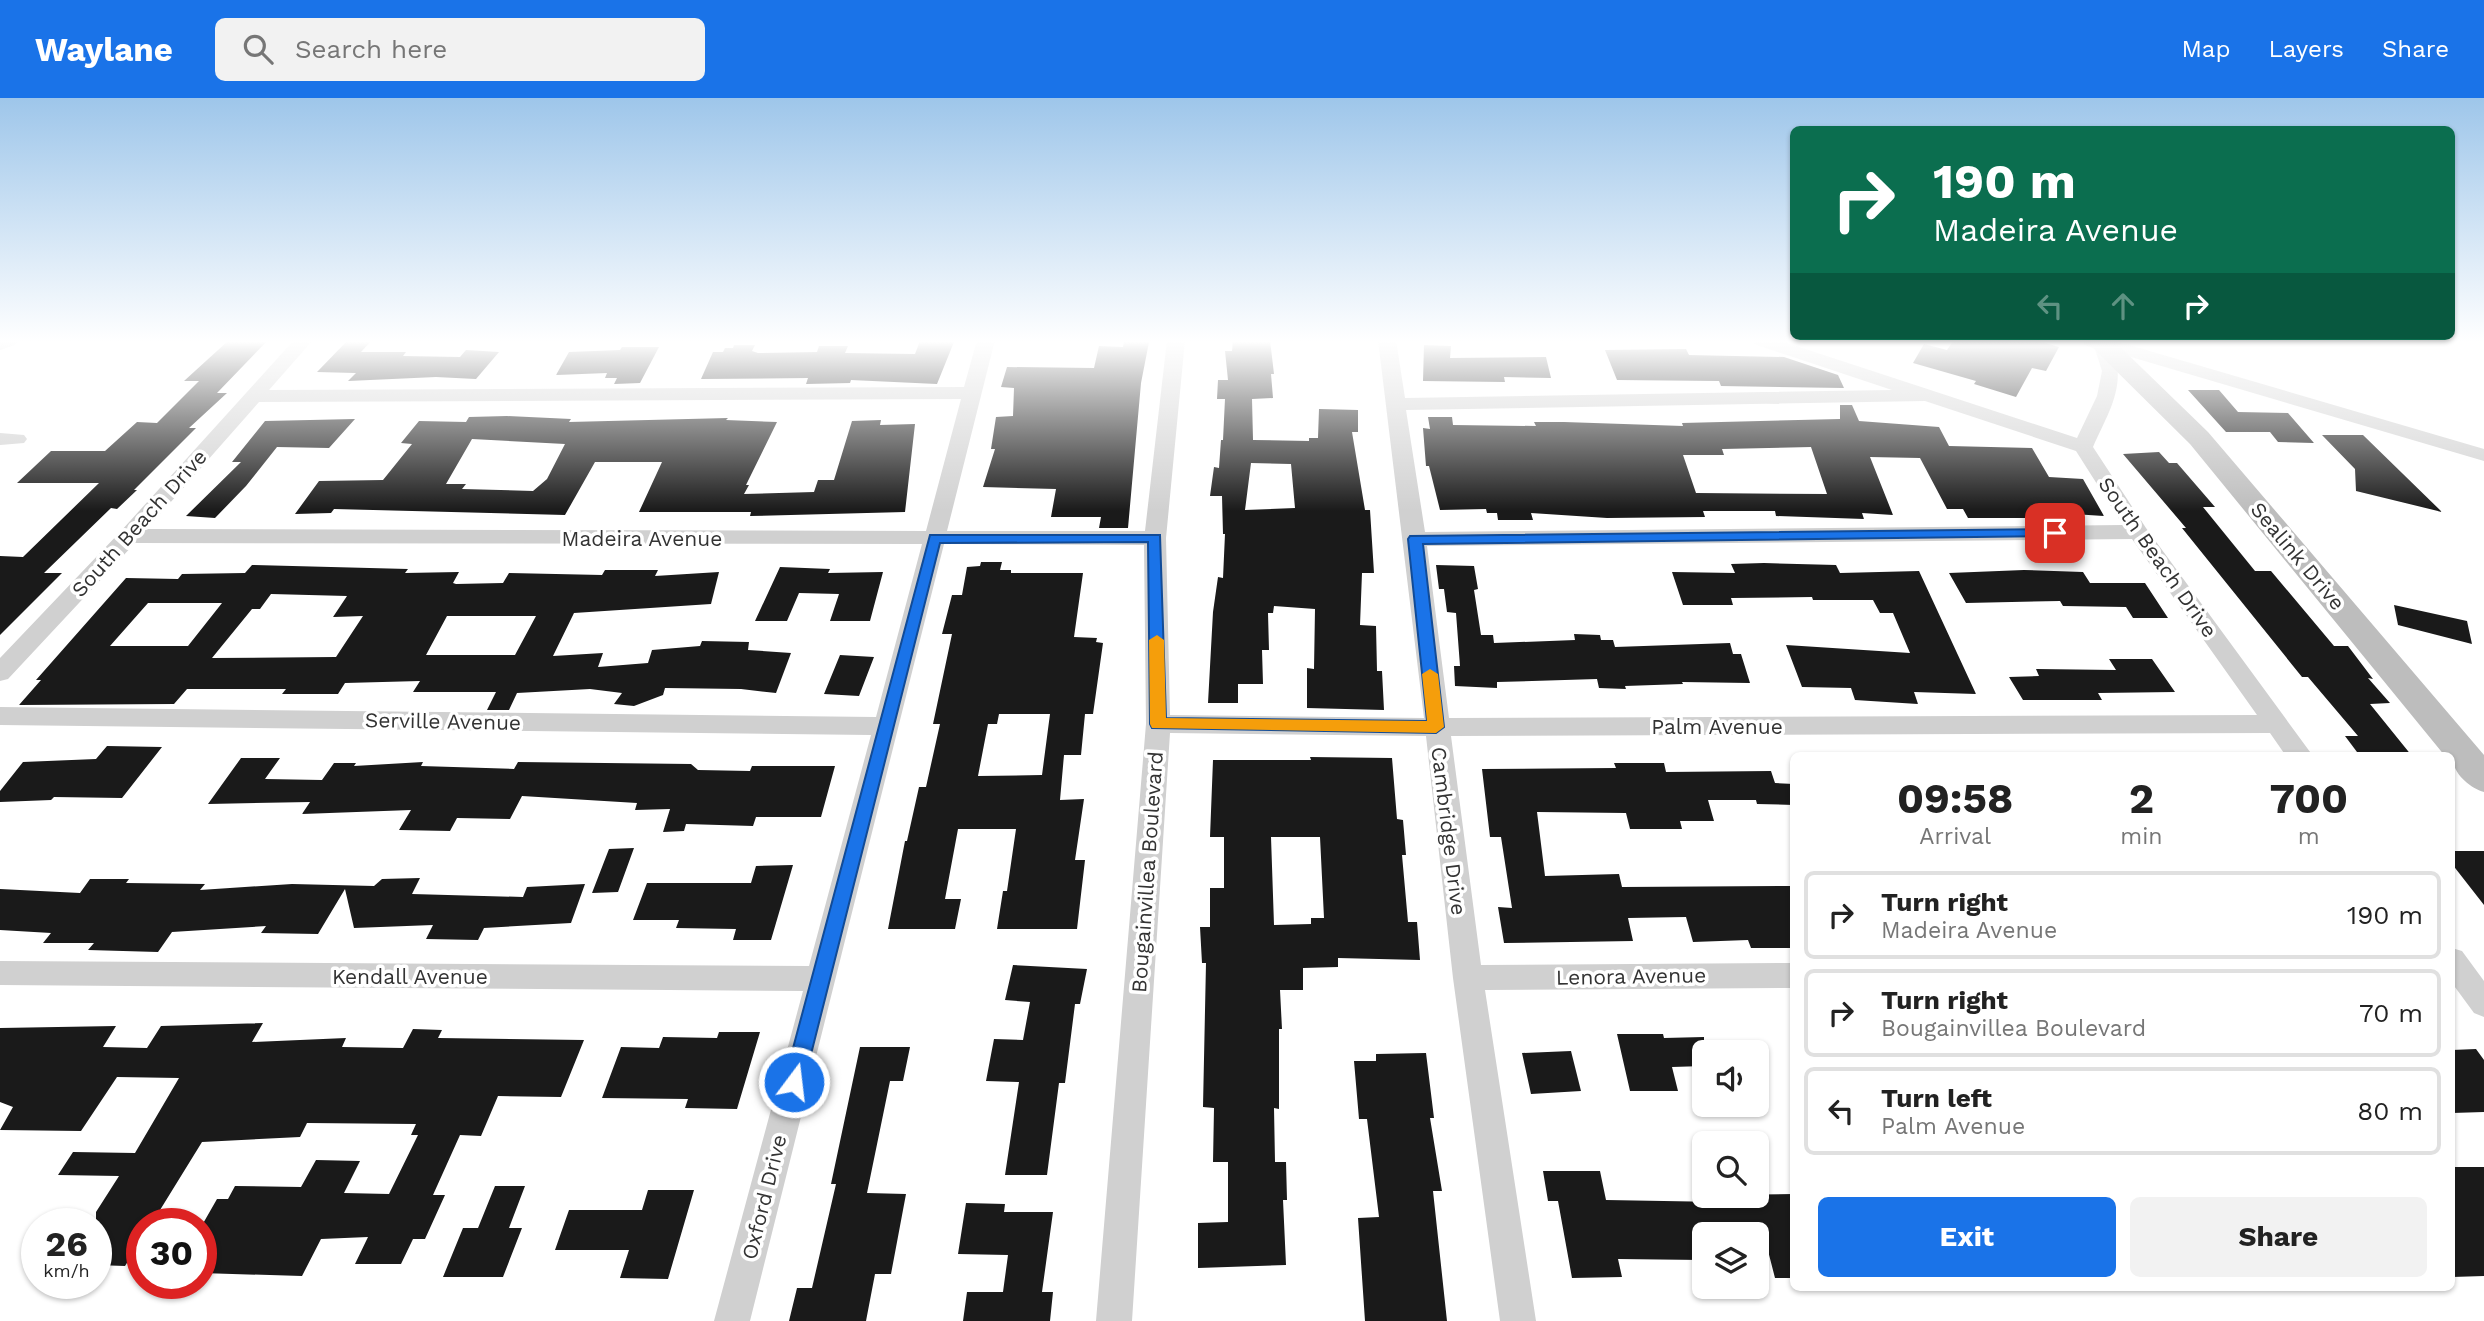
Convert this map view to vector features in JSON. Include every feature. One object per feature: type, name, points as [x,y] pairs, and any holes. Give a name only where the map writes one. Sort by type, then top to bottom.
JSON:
[{"type":"main road","name":"Sealink Drive","points":[[2156,397],[2199,438],[2484,779]]},
{"type":"street","name":"South Beach Drive","points":[[0,673],[130,536],[252,397]]},
{"type":"street","name":"Oxford Drive","points":[[732,1321],[971,397]]},
{"type":"street","name":"Bougainvillea Boulevard","points":[[1114,1321],[1158,724],[1155,538],[1171,397]]},
{"type":"street","name":"Cambridge Drive","points":[[1395,397],[1415,539],[1468,978],[1518,1321]]},
{"type":"street","points":[[1396,404],[1805,397]]},
{"type":"street","points":[[1933,397],[2083,447],[2106,397]]},
{"type":"street","points":[[2288,397],[2484,455]]},
{"type":"street","name":"South Beach Drive","points":[[2083,447],[2138,532],[2297,752]]},
{"type":"street","points":[[1415,539],[2138,532]]},
{"type":"street","name":"Madeira Avenue","points":[[130,536],[1155,538]]},
{"type":"street","name":"Serville Avenue","points":[[0,716],[886,726]]},
{"type":"street","name":"Palm Avenue","points":[[1158,724],[1436,727],[2276,724]]},
{"type":"street","points":[[2455,966],[2484,1004]]},
{"type":"street","name":"Kendall Avenue","points":[[0,973],[821,979]]},
{"type":"street","name":"Lenora Avenue","points":[[1468,978],[1790,975]]},
{"type":"building","points":[[183,397],[223,397],[189,428],[196,428],[134,490],[137,490],[117,509],[111,508],[44,573],[62,573],[0,635],[0,556],[23,557],[99,483],[17,483],[51,451],[105,451],[137,422],[157,423]]},
{"type":"building","points":[[1014,397],[1140,397],[1128,528],[1099,528],[1101,517],[1051,517],[1056,489],[983,487],[995,449],[991,449],[996,417],[1013,416]]},
{"type":"building","points":[[1273,397],[1252,399],[1253,440],[1309,441],[1309,438],[1318,438],[1319,409],[1358,410],[1358,432],[1352,432],[1365,510],[1370,510],[1374,573],[1362,573],[1360,625],[1376,626],[1377,671],[1382,671],[1384,710],[1307,708],[1307,668],[1314,669],[1315,609],[1274,606],[1273,613],[1268,613],[1269,650],[1262,650],[1263,684],[1238,684],[1238,703],[1208,703],[1213,612],[1218,577],[1223,578],[1225,534],[1222,496],[1210,496],[1214,467],[1219,468],[1223,440],[1225,399],[1217,399]],"holes":[[[1251,463],[1291,464],[1295,508],[1245,510]]]},
{"type":"building","points":[[2194,397],[2225,397],[2238,412],[2288,413],[2314,443],[2278,442],[2270,432],[2226,432]]},
{"type":"building","points":[[1840,405],[1852,405],[1859,421],[1939,427],[1949,446],[2032,448],[2049,477],[2083,479],[2104,516],[2042,512],[2045,518],[1968,518],[1963,509],[1947,509],[1920,458],[1870,457],[1893,515],[1862,513],[1864,519],[1776,516],[1775,511],[1703,511],[1705,517],[1607,518],[1531,513],[1533,520],[1498,520],[1497,513],[1487,513],[1486,509],[1440,510],[1429,466],[1426,466],[1423,428],[1430,429],[1428,417],[1452,417],[1453,425],[1536,426],[1534,422],[1683,426],[1682,423],[1840,419]],"holes":[[[1811,447],[1827,494],[1696,493],[1683,455],[1724,455],[1722,449]]]},
{"type":"building","points":[[469,417],[571,419],[569,422],[728,418],[726,420],[777,422],[744,494],[814,492],[818,480],[834,480],[852,421],[881,420],[880,425],[915,424],[905,512],[750,516],[751,512],[639,512],[662,462],[595,462],[565,515],[334,509],[331,513],[295,514],[319,481],[383,480],[412,444],[401,443],[419,421],[466,422]],"holes":[[[472,439],[565,444],[547,479],[533,491],[462,489],[466,484],[446,484]]]},
{"type":"building","points":[[355,419],[329,448],[277,447],[246,486],[215,518],[186,516],[241,462],[232,462],[265,421]]},
{"type":"building","points":[[2322,435],[2363,435],[2442,512],[2356,491],[2355,469]]},
{"type":"building","points":[[2159,452],[2169,463],[2177,463],[2215,507],[2203,507],[2255,571],[2271,571],[2334,646],[2348,646],[2373,679],[2368,678],[2390,703],[2370,704],[2409,752],[2357,752],[2345,736],[2358,736],[2308,677],[2302,677],[2182,528],[2186,528],[2123,454]]},
{"type":"building","points":[[981,562],[1002,562],[1000,570],[1011,570],[1011,573],[1083,573],[1074,637],[1097,638],[1096,642],[1103,643],[1093,714],[1085,714],[1081,755],[1064,755],[1060,800],[1084,799],[1075,860],[1085,860],[1077,929],[997,929],[1003,891],[1007,891],[1016,829],[958,829],[945,899],[961,899],[955,929],[888,929],[905,841],[919,787],[926,787],[940,724],[933,724],[952,634],[942,634],[952,595],[962,595],[967,567],[980,566]],"holes":[[[999,714],[1050,714],[1042,775],[978,776],[988,724],[997,724]]]},
{"type":"building","points":[[1731,564],[1836,565],[1840,573],[1919,571],[1976,694],[1914,692],[1918,704],[1855,700],[1851,688],[1802,687],[1786,645],[1910,653],[1893,613],[1880,613],[1873,600],[1813,600],[1812,597],[1731,598],[1733,605],[1683,605],[1672,572],[1735,573]]},
{"type":"building","points":[[252,565],[408,569],[405,573],[459,572],[453,583],[456,584],[503,583],[509,573],[602,575],[605,570],[658,570],[655,576],[719,572],[711,604],[574,613],[553,656],[603,653],[598,667],[648,663],[652,650],[700,646],[702,641],[749,642],[748,650],[791,653],[776,693],[741,689],[665,688],[663,695],[634,706],[614,704],[622,693],[590,689],[517,693],[509,710],[487,710],[496,692],[413,692],[420,681],[345,683],[338,694],[282,694],[286,689],[187,689],[174,704],[19,705],[41,680],[36,680],[126,578],[178,579],[182,574],[245,573]],"holes":[[[271,594],[347,596],[333,617],[363,616],[336,657],[212,658],[252,609],[260,609]],[[148,603],[222,603],[188,646],[110,646]],[[447,616],[536,616],[515,655],[426,655]]]},
{"type":"building","points":[[1436,565],[1474,566],[1478,589],[1474,590],[1481,635],[1493,635],[1494,643],[1575,640],[1574,634],[1600,635],[1601,640],[1613,640],[1615,647],[1730,643],[1733,654],[1741,654],[1750,683],[1682,682],[1683,684],[1625,686],[1626,689],[1599,688],[1597,679],[1497,682],[1497,688],[1455,686],[1454,666],[1460,666],[1456,613],[1447,612],[1444,589],[1439,589]]},
{"type":"building","points":[[780,567],[830,569],[828,573],[883,572],[870,621],[830,621],[839,594],[799,593],[787,621],[755,621]]},
{"type":"building","points":[[2024,570],[2083,572],[2090,583],[2145,583],[2168,618],[2133,618],[2126,607],[2063,606],[2060,601],[1966,603],[1949,573]]},
{"type":"building","points":[[2394,605],[2467,621],[2472,644],[2398,625]]},
{"type":"building","points":[[840,655],[874,657],[859,696],[824,694]]},
{"type":"building","points":[[2109,659],[2152,659],[2175,692],[2098,693],[2102,700],[2023,700],[2009,677],[2039,676],[2036,669],[2116,670]]},
{"type":"building","points":[[107,746],[162,747],[122,798],[54,797],[51,800],[0,802],[0,791],[23,762],[96,759]]},
{"type":"building","points":[[1310,757],[1392,758],[1397,819],[1403,820],[1406,855],[1402,855],[1408,922],[1417,922],[1420,960],[1338,958],[1338,967],[1303,968],[1303,990],[1280,990],[1282,1029],[1279,1029],[1279,1109],[1274,1108],[1275,1162],[1286,1162],[1287,1200],[1283,1200],[1286,1265],[1198,1268],[1198,1223],[1228,1222],[1228,1162],[1213,1162],[1214,1108],[1203,1107],[1206,963],[1202,963],[1200,927],[1210,927],[1210,888],[1224,888],[1224,837],[1210,837],[1213,760],[1311,760]],"holes":[[[1271,837],[1320,837],[1324,918],[1311,918],[1311,924],[1274,925]]]},
{"type":"building","points":[[241,758],[280,758],[265,779],[322,780],[334,763],[356,763],[354,766],[423,762],[421,766],[514,769],[518,762],[691,764],[698,770],[750,771],[752,766],[835,766],[821,817],[756,817],[753,826],[686,824],[684,831],[663,832],[670,809],[635,810],[637,803],[522,796],[510,819],[457,818],[450,831],[399,830],[411,810],[302,814],[310,802],[208,804]]},
{"type":"building","points":[[1614,763],[1664,763],[1666,772],[1771,771],[1775,783],[1790,784],[1790,805],[1757,804],[1756,800],[1708,800],[1714,821],[1680,821],[1682,829],[1630,829],[1626,813],[1537,812],[1545,876],[1619,874],[1622,887],[1790,886],[1790,948],[1751,948],[1748,940],[1693,942],[1686,917],[1628,918],[1633,941],[1504,943],[1498,907],[1512,908],[1501,837],[1490,837],[1482,769],[1616,768]]},
{"type":"building","points":[[634,848],[618,892],[592,893],[609,849]]},
{"type":"building","points":[[2455,851],[2484,851],[2484,905],[2455,868]]},
{"type":"building","points":[[793,865],[771,940],[733,940],[736,929],[676,928],[679,920],[633,920],[647,883],[751,883],[756,866]]},
{"type":"building","points":[[420,878],[412,894],[523,897],[527,887],[585,884],[571,923],[484,928],[478,940],[426,939],[433,925],[354,928],[345,889],[318,934],[261,933],[266,926],[172,932],[158,952],[88,950],[94,943],[43,943],[51,933],[0,930],[0,889],[80,893],[90,879],[129,879],[126,883],[205,884],[200,890],[292,884],[374,886],[382,879]]},
{"type":"building","points":[[1013,965],[1087,969],[1080,1004],[1075,1004],[1065,1083],[1059,1083],[1047,1175],[1005,1175],[1019,1082],[986,1081],[994,1039],[1023,1040],[1030,1002],[1005,1000]]},
{"type":"building","points":[[263,1023],[252,1042],[346,1038],[342,1047],[403,1048],[413,1029],[442,1030],[438,1038],[584,1040],[561,1097],[498,1096],[481,1136],[460,1135],[433,1195],[445,1195],[425,1239],[413,1239],[401,1264],[355,1264],[368,1237],[321,1239],[302,1276],[217,1273],[217,1208],[212,1208],[217,1199],[228,1199],[235,1186],[301,1187],[316,1160],[360,1161],[344,1193],[389,1194],[418,1135],[411,1135],[416,1124],[307,1123],[300,1137],[202,1142],[161,1208],[126,1208],[126,1264],[112,1266],[112,1208],[99,1208],[119,1176],[58,1175],[73,1152],[135,1153],[179,1078],[117,1077],[81,1131],[0,1130],[13,1107],[0,1102],[0,1028],[116,1026],[103,1047],[147,1048],[161,1026]]},
{"type":"building","points":[[719,1032],[760,1032],[737,1109],[685,1108],[688,1099],[602,1098],[621,1047],[659,1048],[663,1037],[717,1038]]},
{"type":"building","points":[[1617,1034],[1663,1034],[1664,1038],[1704,1037],[1704,1040],[1692,1040],[1692,1066],[1672,1067],[1678,1091],[1630,1091]]},
{"type":"building","points":[[860,1047],[910,1047],[903,1081],[890,1081],[867,1193],[906,1194],[891,1274],[875,1274],[866,1321],[789,1321],[797,1288],[812,1288],[836,1184],[831,1184]]},
{"type":"building","points":[[2476,1049],[2484,1060],[2484,1112],[2455,1113],[2455,1050]]},
{"type":"building","points":[[1571,1051],[1581,1091],[1531,1094],[1522,1053]]},
{"type":"building","points":[[1426,1053],[1434,1118],[1430,1118],[1442,1191],[1433,1191],[1447,1321],[1365,1321],[1358,1218],[1379,1217],[1367,1119],[1359,1119],[1354,1061],[1376,1061],[1376,1054]]},
{"type":"building","points":[[2455,1167],[2484,1167],[2484,1276],[2455,1277]]},
{"type":"building","points":[[1543,1171],[1600,1171],[1606,1200],[1692,1201],[1692,1208],[1769,1208],[1769,1194],[1790,1194],[1790,1278],[1775,1278],[1769,1255],[1769,1222],[1692,1222],[1692,1260],[1618,1259],[1622,1277],[1572,1278],[1558,1201],[1548,1201]]},
{"type":"building","points":[[495,1186],[525,1186],[509,1228],[522,1228],[503,1277],[443,1277],[463,1228],[478,1228]]},
{"type":"building","points":[[648,1190],[694,1190],[668,1279],[620,1278],[629,1250],[555,1250],[569,1210],[642,1210]]},
{"type":"building","points":[[966,1203],[1005,1204],[1004,1212],[1053,1212],[1042,1292],[1053,1292],[1050,1321],[963,1321],[967,1292],[1003,1292],[1008,1255],[958,1254]]},
{"type":"slow traffic","points":[[1157,640],[1158,724],[1436,727],[1430,674]]},
{"type":"route","points":[[794,1082],[934,538],[1155,538],[1158,724],[1436,727],[1415,539],[2055,533]]}]
